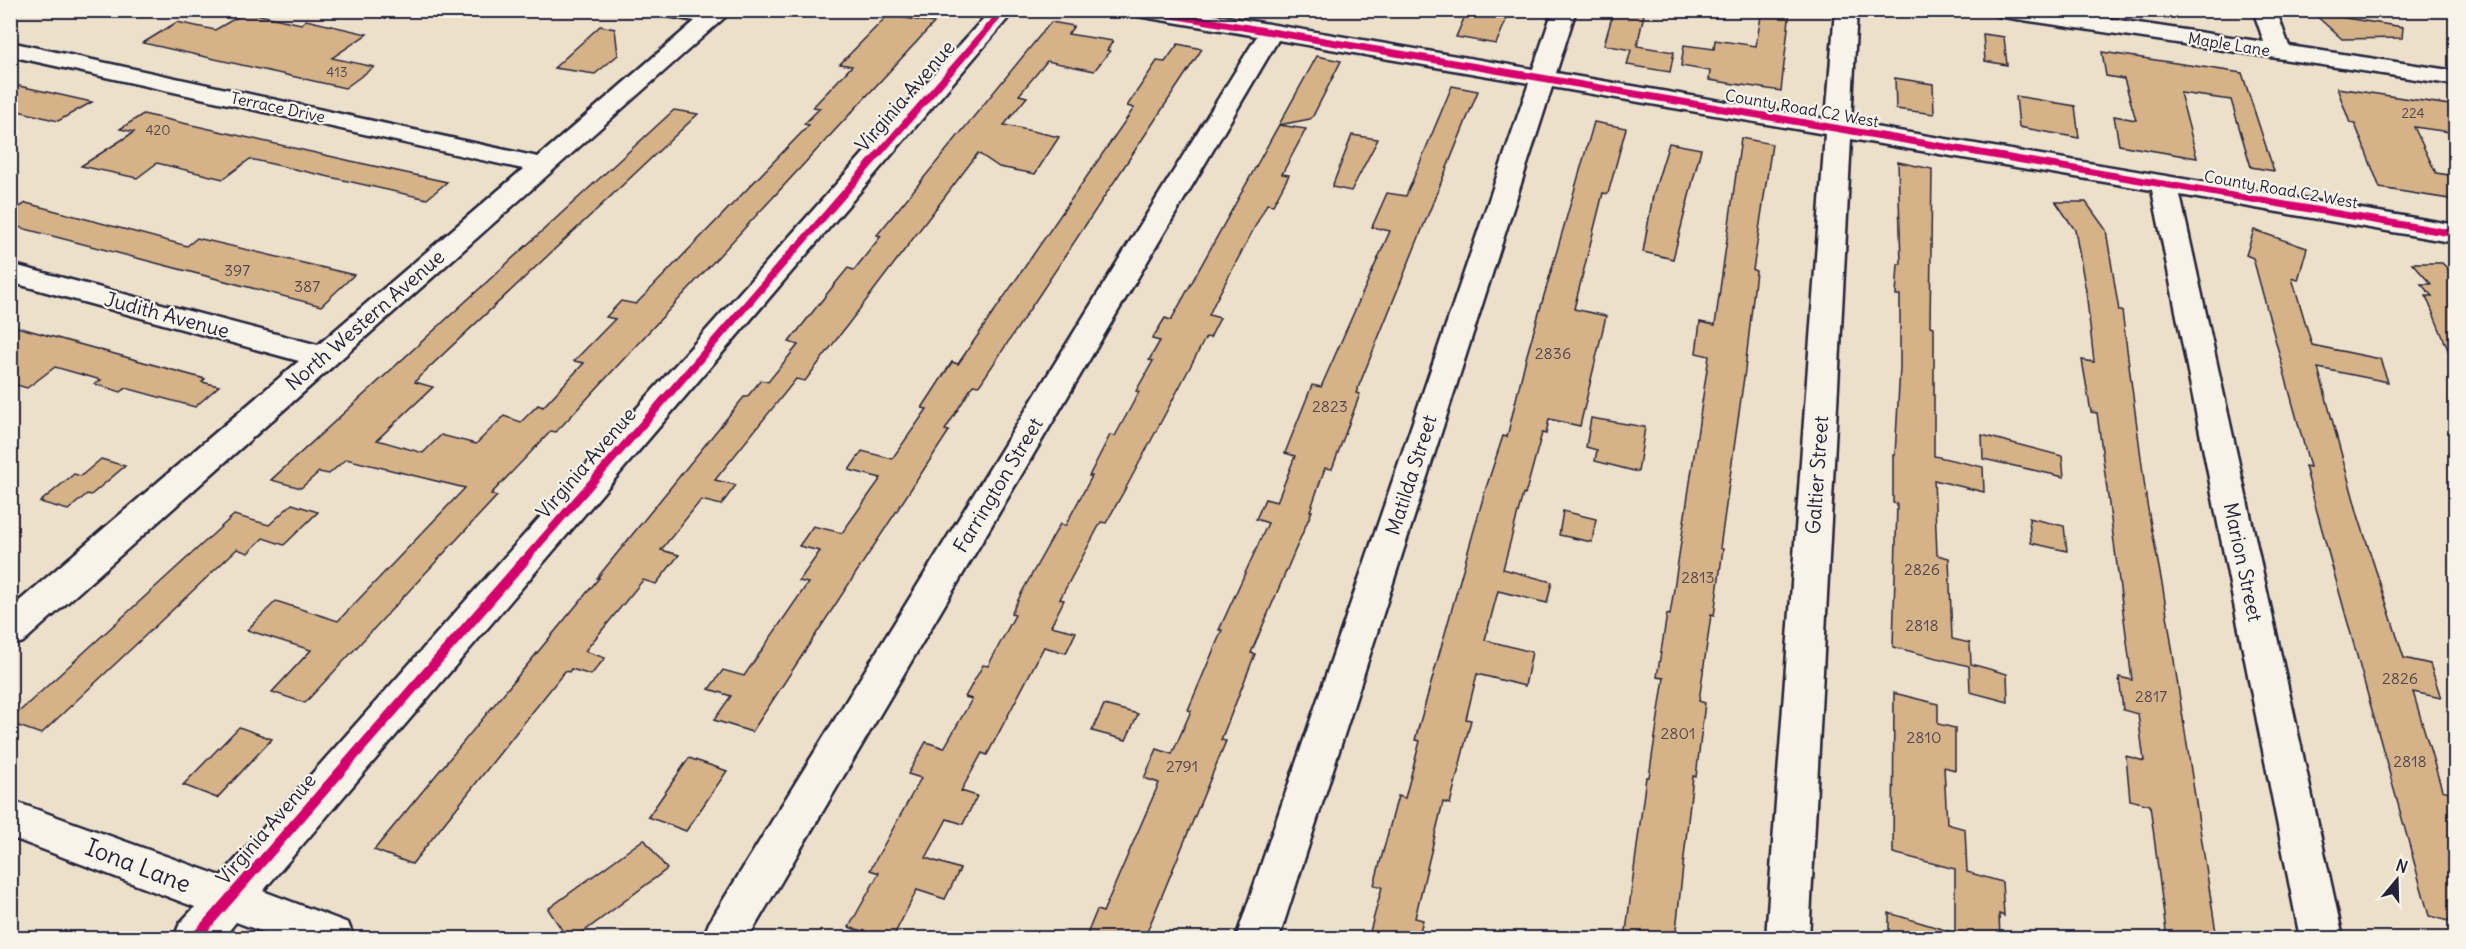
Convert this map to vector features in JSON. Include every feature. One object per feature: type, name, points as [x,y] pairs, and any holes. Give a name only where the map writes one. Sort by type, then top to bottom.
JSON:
[{"type":"street","points":[[670,10],[717,14]]},
{"type":"street","name":"Virginia Avenue","points":[[195,939],[1004,10]]},
{"type":"street","name":"County Road C2 West","points":[[1143,10],[2456,234]]},
{"type":"street","name":"Matilda Street","points":[[1257,939],[1565,10]]},
{"type":"street","name":"Galtier Street","points":[[1787,939],[1846,10]]},
{"type":"street","points":[[2264,10],[2278,52]]},
{"type":"street","name":"Maple Lane","points":[[2003,11],[2456,78]]},
{"type":"street","name":"North Western Avenue","points":[[10,632],[717,14]]},
{"type":"street","name":"Farrington Street","points":[[724,939],[1271,32]]},
{"type":"street","name":"Terrace Drive","points":[[10,49],[545,166]]},
{"type":"street","name":"Marion Street","points":[[2164,185],[2322,939]]},
{"type":"street","name":"Judith Avenue","points":[[10,273],[322,357]]},
{"type":"street","name":"Iona Lane","points":[[10,818],[333,939]]},
{"type":"building","points":[[1614,10],[1645,10],[1637,46],[1674,52],[1670,72],[1627,65],[1631,50],[1604,45]]},
{"type":"building","points":[[1762,10],[1790,10],[1781,91],[1709,80],[1710,71],[1681,66],[1684,45],[1714,49],[1715,40],[1756,46]]},
{"type":"building","points":[[1467,11],[1507,18],[1496,44],[1456,37]]},
{"type":"building","points":[[246,12],[301,24],[306,20],[367,34],[332,58],[374,67],[345,88],[143,43],[177,22],[215,30]]},
{"type":"building","points":[[2313,13],[2403,27],[2402,38],[2342,39]]},
{"type":"building","points":[[888,15],[934,23],[572,415],[556,432],[551,431],[491,494],[497,496],[305,703],[272,692],[311,650],[247,630],[276,601],[338,621],[465,488],[346,459],[329,474],[319,472],[301,488],[271,480],[674,110],[698,114],[419,377],[415,382],[433,387],[377,440],[423,453],[441,435],[476,444],[504,416],[521,422],[538,405],[543,407],[584,363],[574,361],[615,319],[606,317],[621,301],[636,304],[809,125],[804,124],[820,108],[813,107],[852,66],[840,64]]},
{"type":"building","points":[[1051,22],[1074,26],[1068,34],[1113,41],[1107,50],[1110,51],[1094,71],[1047,61],[1019,95],[1027,97],[1004,125],[1059,137],[1035,174],[999,167],[978,153],[805,381],[796,379],[715,480],[736,485],[721,505],[701,500],[661,550],[679,555],[656,584],[643,580],[585,651],[605,658],[591,675],[571,669],[569,672],[565,671],[412,864],[374,850],[599,578],[597,578],[744,397],[747,397],[761,380],[768,382],[798,345],[789,342],[848,268],[854,270],[881,236],[877,235]]},
{"type":"building","points":[[600,26],[615,29],[618,55],[595,74],[554,68]]},
{"type":"building","points":[[1983,34],[2004,37],[2007,65],[1985,61]]},
{"type":"building","points":[[1178,44],[1202,49],[979,386],[973,385],[945,430],[949,431],[752,732],[714,720],[731,696],[709,689],[723,670],[744,676],[808,583],[799,581],[820,551],[799,546],[813,526],[842,533],[881,478],[849,470],[862,451],[892,459],[927,409],[922,408],[952,362],[958,364],[1134,108],[1127,106],[1157,61],[1165,62]]},
{"type":"building","points":[[2102,52],[2242,73],[2274,171],[2251,167],[2231,100],[2180,93],[2197,158],[2119,145],[2114,116],[2136,120],[2124,79],[2106,76]]},
{"type":"building","points":[[1317,56],[1341,61],[1313,116],[1310,119],[1279,125],[1306,129],[1282,174],[1289,175],[1273,205],[1267,204],[1215,302],[1209,315],[1220,318],[1210,338],[1206,337],[1128,484],[1106,523],[1101,522],[1060,599],[1064,600],[1051,626],[1076,632],[1066,653],[1044,647],[987,755],[982,753],[961,791],[977,796],[963,824],[947,819],[926,858],[960,869],[945,899],[917,890],[892,939],[882,939],[849,927],[879,873],[870,870],[921,778],[908,774],[926,742],[944,748],[972,699],[965,697],[983,665],[988,666],[1015,615],[1011,614],[1023,590],[1060,524],[1065,526],[1092,476],[1089,476],[1110,435],[1115,436],[1139,392],[1136,391],[1153,361],[1149,360],[1160,341],[1152,339],[1165,318],[1171,320]]},
{"type":"building","points":[[1895,78],[1933,84],[1934,114],[1896,109]]},
{"type":"building","points":[[10,84],[92,102],[58,121],[10,109]]},
{"type":"building","points":[[1452,86],[1478,91],[1356,393],[1360,394],[1332,469],[1325,468],[1310,511],[1312,511],[1251,653],[1255,654],[1221,740],[1226,741],[1144,939],[1085,939],[1097,910],[1103,912],[1159,783],[1144,778],[1157,749],[1172,754],[1222,630],[1219,630],[1268,523],[1256,519],[1265,499],[1277,502],[1295,456],[1285,453],[1312,385],[1321,387],[1390,231],[1372,227],[1387,193],[1406,196]]},
{"type":"building","points":[[2337,88],[2456,106],[2456,133],[2414,127],[2436,173],[2456,176],[2456,200],[2380,188],[2355,124],[2350,123]]},
{"type":"building","points":[[2016,96],[2075,106],[2079,138],[2019,127]]},
{"type":"building","points":[[143,114],[447,182],[427,199],[250,159],[223,179],[157,163],[137,178],[81,166],[134,132],[120,129]]},
{"type":"building","points":[[1594,122],[1626,128],[1608,194],[1603,193],[1574,309],[1606,316],[1580,426],[1549,419],[1546,434],[1542,433],[1525,495],[1523,494],[1503,569],[1552,582],[1547,603],[1498,591],[1485,640],[1532,652],[1525,686],[1477,674],[1466,719],[1471,720],[1450,804],[1443,802],[1415,918],[1423,920],[1418,939],[1368,939],[1382,887],[1374,885],[1398,796],[1405,798],[1420,741],[1415,740],[1485,491],[1503,436],[1507,437],[1526,358]]},
{"type":"building","points":[[1352,135],[1378,139],[1351,191],[1332,187]]},
{"type":"building","points":[[1741,138],[1772,144],[1753,270],[1756,271],[1745,370],[1720,548],[1723,549],[1699,701],[1705,703],[1696,777],[1693,776],[1675,939],[1625,939],[1646,777],[1649,777],[1664,678],[1657,677],[1667,614],[1670,615],[1709,356],[1696,353],[1700,322],[1715,325]]},
{"type":"building","points":[[1669,143],[1701,149],[1673,259],[1643,252],[1653,195]]},
{"type":"building","points":[[1898,162],[1932,169],[1930,326],[1934,327],[1934,456],[1983,467],[1984,492],[1934,480],[1937,555],[1949,558],[1952,639],[1970,643],[1971,664],[2007,674],[2008,702],[1970,692],[1969,666],[1893,647],[1897,504],[1893,503],[1893,455],[1895,455],[1900,368],[1900,295],[1896,295],[1898,264],[1901,264]]},
{"type":"building","points":[[2056,202],[2086,202],[2106,230],[2119,311],[2122,311],[2147,504],[2163,589],[2217,939],[2167,939],[2150,805],[2130,800],[2126,756],[2144,761],[2138,714],[2123,710],[2119,677],[2132,680],[2097,413],[2091,412],[2082,360],[2094,362],[2086,291],[2075,230]]},
{"type":"building","points":[[26,203],[187,246],[197,238],[354,275],[321,306],[10,225],[10,213]]},
{"type":"building","points":[[2254,230],[2307,248],[2298,280],[2292,278],[2312,345],[2380,359],[2388,382],[2318,368],[2358,515],[2404,658],[2430,664],[2441,698],[2413,692],[2442,790],[2456,794],[2456,923],[2429,916],[2316,508],[2305,466],[2310,467],[2253,258],[2246,255]]},
{"type":"building","points":[[2412,263],[2442,263],[2456,277],[2456,369],[2426,296],[2432,296],[2421,284],[2431,284]]},
{"type":"building","points":[[10,325],[205,379],[202,382],[219,386],[195,407],[126,388],[121,392],[95,384],[101,380],[55,367],[27,388],[10,383]]},
{"type":"building","points":[[1591,418],[1645,427],[1638,472],[1595,461],[1597,450],[1586,447]]},
{"type":"building","points":[[1982,435],[2062,456],[2064,477],[1983,459]]},
{"type":"building","points":[[101,459],[125,466],[91,495],[87,494],[68,510],[40,502],[74,474],[81,476]]},
{"type":"building","points":[[292,504],[318,512],[284,545],[263,538],[248,553],[237,549],[41,734],[10,723],[10,720],[234,515],[269,525]]},
{"type":"building","points":[[1563,511],[1596,519],[1592,542],[1559,535]]},
{"type":"building","points":[[2029,518],[2064,526],[2067,551],[2031,543]]},
{"type":"building","points":[[1894,693],[1938,704],[1938,724],[1955,728],[1955,770],[1944,767],[1947,824],[1965,829],[1967,872],[2002,882],[2004,916],[1999,914],[2000,939],[1955,939],[1955,935],[1954,939],[1889,939],[1889,913],[1955,933],[1955,869],[1893,853]]},
{"type":"building","points":[[1104,705],[1138,714],[1126,740],[1092,731]]},
{"type":"building","points":[[239,727],[272,739],[217,798],[183,785]]},
{"type":"building","points":[[689,758],[727,771],[686,831],[648,817]]},
{"type":"building","points":[[644,839],[667,869],[574,939],[568,939],[548,909]]},
{"type":"cycle path","points":[[195,938],[1004,10]]},
{"type":"cycle path","points":[[1143,10],[2456,234]]}]
